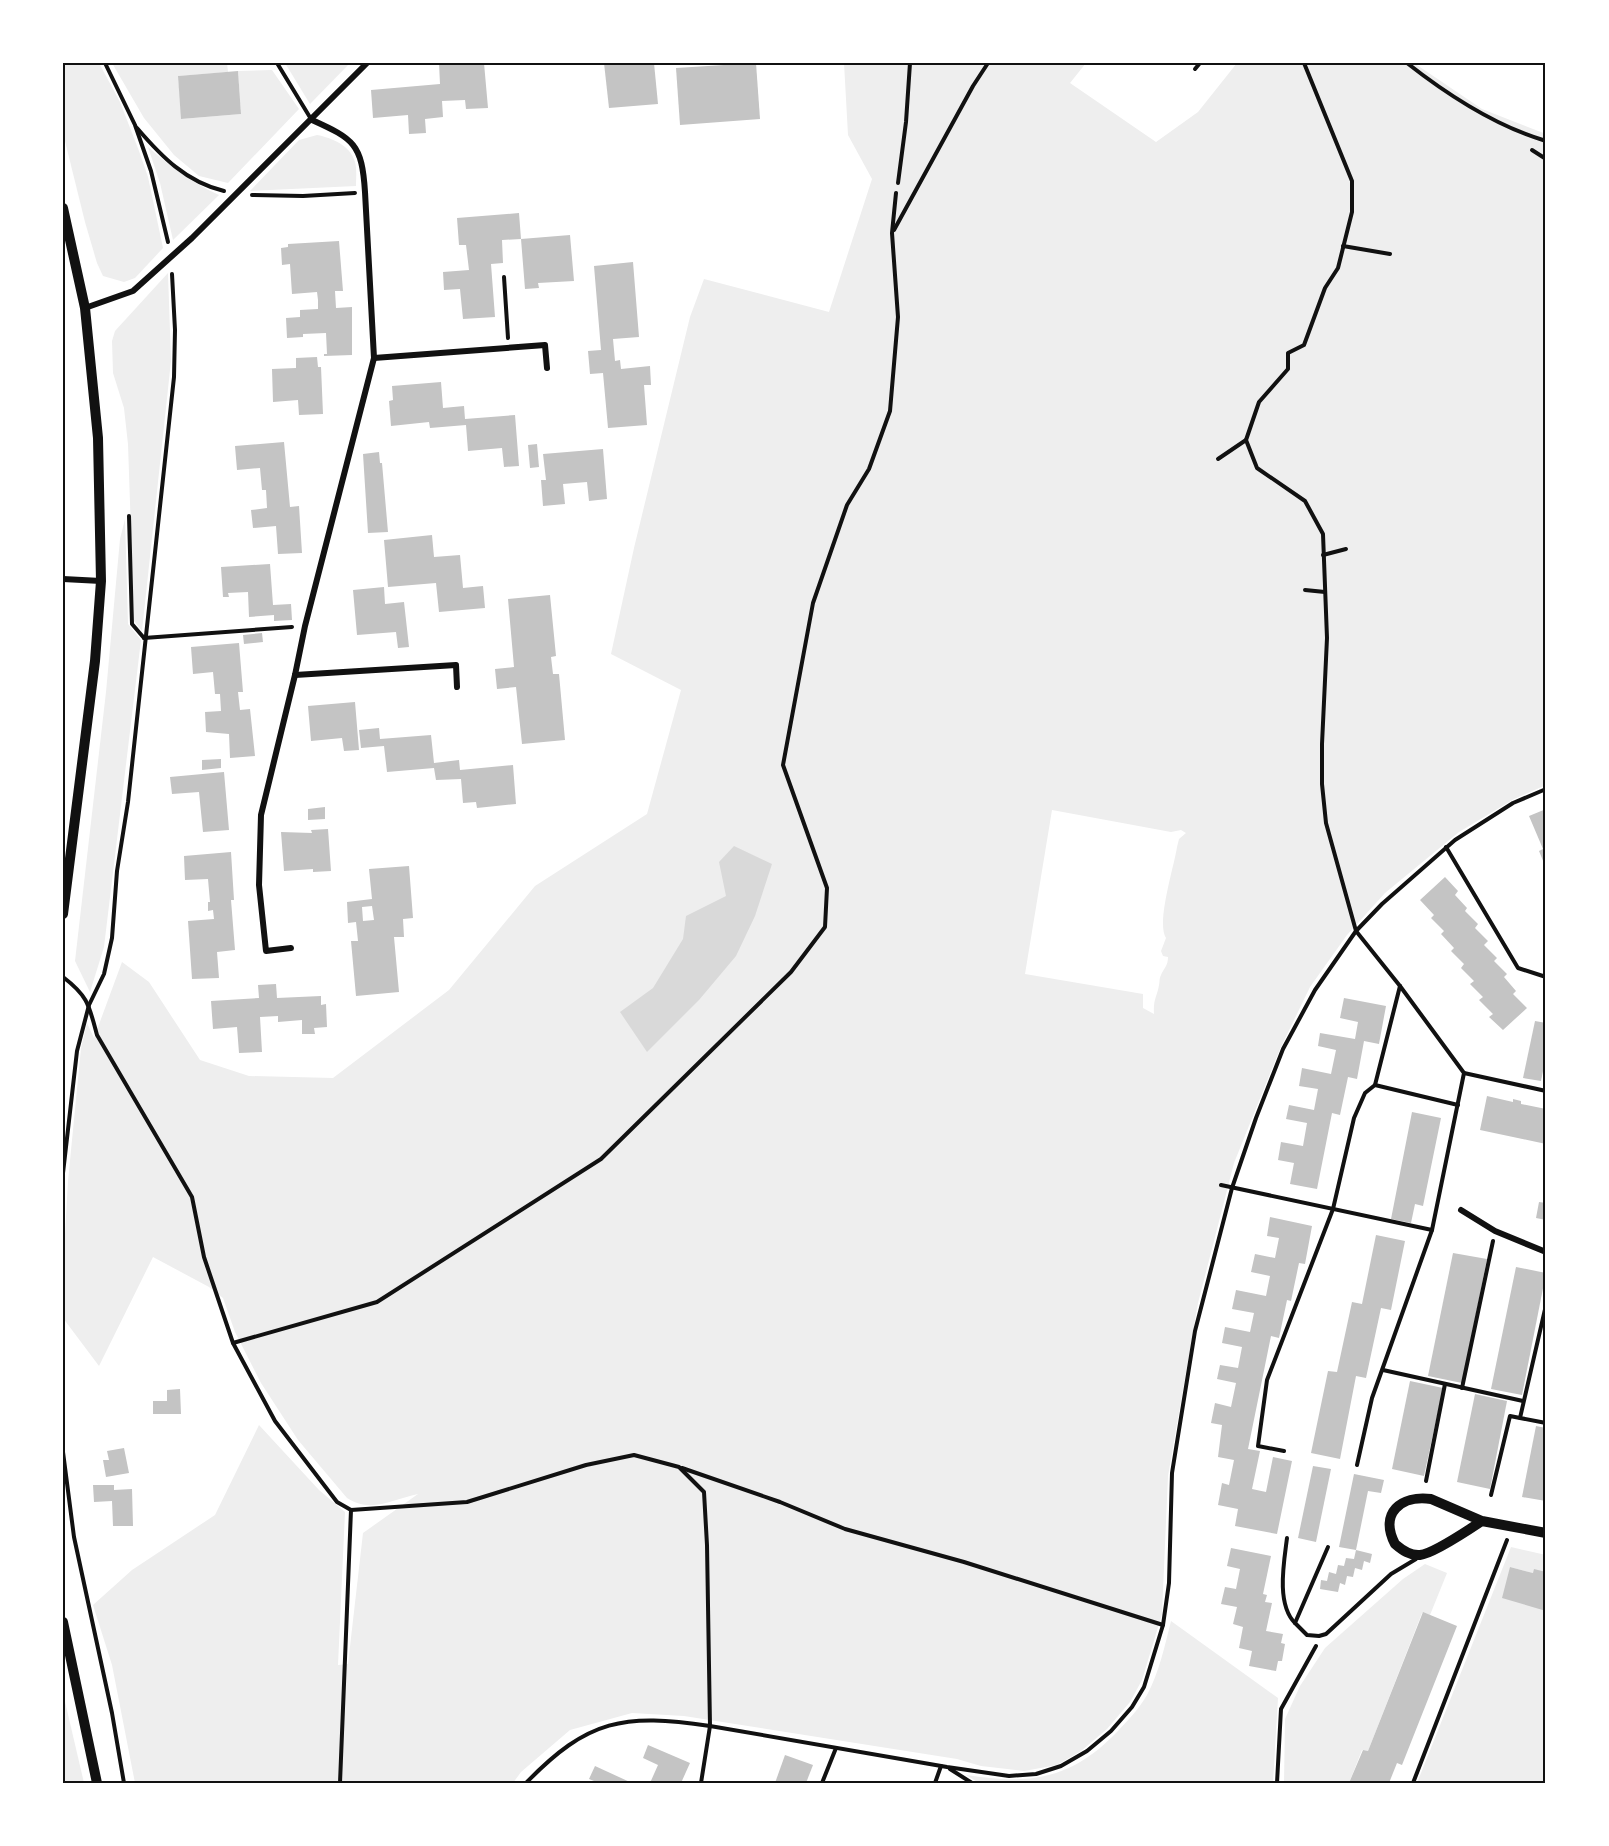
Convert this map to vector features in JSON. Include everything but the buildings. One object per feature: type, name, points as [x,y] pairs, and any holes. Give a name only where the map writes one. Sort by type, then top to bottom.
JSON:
[{"type":"street","points":[[85,308],[133,291],[312,120],[367,63]]},
{"type":"street","points":[[291,948],[266,951],[259,885],[261,815],[305,626],[374,358],[365,183],[359,154],[349,139],[312,120]]},
{"type":"street","points":[[63,208],[85,308],[98,438],[101,581],[95,661],[63,914]]},
{"type":"street","points":[[374,358],[545,345],[547,368]]},
{"type":"street","points":[[63,579],[101,581]]},
{"type":"street","points":[[295,675],[456,665],[457,687]]},
{"type":"street","points":[[1461,1210],[1495,1231],[1546,1252]]},
{"type":"street","points":[[1482,1521],[1465,1533],[1422,1555],[1401,1549],[1392,1538],[1389,1522],[1392,1512],[1404,1502],[1413,1498],[1431,1499],[1482,1521],[1546,1533]]},
{"type":"street","points":[[63,1622],[97,1783]]},
{"type":"lane","points":[[277,63],[312,120]]},
{"type":"lane","points":[[898,183],[906,122],[910,63]]},
{"type":"lane","points":[[1195,69],[1200,63]]},
{"type":"lane","points":[[1407,63],[1431,82],[1485,117],[1546,141]]},
{"type":"lane","points":[[1287,1538],[1283,1571],[1284,1598],[1289,1617],[1307,1635],[1326,1634],[1391,1574],[1422,1555]]},
{"type":"lane","points":[[1295,1623],[1328,1547]]},
{"type":"path","points":[[63,1173],[77,1051],[89,1005],[104,974],[112,938],[117,871],[128,802],[174,377],[175,330],[171,257],[151,171],[135,125],[105,63]]},
{"type":"path","points":[[892,233],[988,63]]},
{"type":"path","points":[[1218,459],[1246,440],[1259,402],[1288,369],[1288,353],[1304,345],[1325,288],[1338,268],[1352,212],[1352,181],[1304,63]]},
{"type":"path","points":[[233,1343],[377,1302],[601,1159],[791,972],[825,927],[827,888],[783,765],[813,603],[847,505],[869,469],[890,411],[898,317],[892,233],[898,183]]},
{"type":"path","points":[[1343,246],[1390,254]]},
{"type":"path","points":[[504,277],[509,347]]},
{"type":"path","points":[[1246,440],[1257,468],[1305,501],[1323,534],[1327,638],[1322,784],[1326,823],[1356,931],[1464,1073],[1546,1091]]},
{"type":"path","points":[[129,516],[132,624],[144,638]]},
{"type":"path","points":[[1323,555],[1346,549]]},
{"type":"path","points":[[1305,591],[1325,592]]},
{"type":"path","points":[[144,638],[305,626]]},
{"type":"path","points":[[526,1783],[544,1764],[577,1738],[609,1724],[638,1719],[674,1720],[1009,1776],[1036,1774],[1061,1766],[1087,1751],[1111,1731],[1132,1707],[1144,1687],[1163,1625],[1168,1583],[1172,1473],[1196,1331],[1232,1188],[1256,1118],[1284,1049],[1315,990],[1356,931],[1411,877],[1446,847],[1478,824],[1514,803],[1546,789]]},
{"type":"path","points":[[1446,847],[1518,968],[1546,977]]},
{"type":"path","points":[[63,977],[80,989],[89,1005],[97,1035],[192,1197],[204,1257],[233,1343],[275,1421],[337,1502],[351,1510],[467,1502],[586,1466],[634,1455],[679,1467],[780,1502],[845,1529],[964,1562],[1163,1625]]},
{"type":"path","points":[[1284,1451],[1258,1446],[1267,1380],[1333,1209],[1354,1118],[1365,1093],[1375,1085],[1400,986]]},
{"type":"path","points":[[1357,1465],[1372,1398],[1431,1230],[1464,1073]]},
{"type":"path","points":[[1375,1085],[1458,1104]]},
{"type":"path","points":[[1221,1185],[1431,1230]]},
{"type":"path","points":[[1462,1388],[1492,1246]]},
{"type":"path","points":[[1520,1418],[1546,1305]]},
{"type":"path","points":[[1383,1370],[1523,1401]]},
{"type":"path","points":[[1425,1481],[1445,1384]]},
{"type":"path","points":[[1491,1495],[1510,1416],[1546,1423]]},
{"type":"path","points":[[63,1452],[66,1500],[112,1713],[124,1783]]},
{"type":"path","points":[[679,1467],[704,1492],[710,1726],[701,1783]]},
{"type":"path","points":[[340,1783],[351,1510]]},
{"type":"path","points":[[1413,1783],[1507,1540]]},
{"type":"path","points":[[1277,1783],[1281,1709],[1312,1653],[1326,1634]]},
{"type":"path","points":[[822,1783],[836,1748]]},
{"type":"path","points":[[935,1783],[941,1766]]},
{"type":"path","points":[[946,1767],[972,1783]]},
{"type":"shaded area","points":[[63,63],[99,63],[120,102],[148,177],[163,248],[135,278],[124,282],[103,276],[85,222],[63,133]]},
{"type":"shaded area","points":[[112,63],[227,63],[228,72],[178,76],[182,119],[241,114],[238,71],[272,70],[299,109],[228,183],[199,176],[174,155],[144,118]]},
{"type":"shaded area","points":[[285,63],[350,63],[310,104]]},
{"type":"shaded area","points":[[844,63],[1086,63],[1070,83],[1156,142],[1198,112],[1237,63],[1414,63],[1482,109],[1546,134],[1546,785],[1514,799],[1459,832],[1385,893],[1347,935],[1310,987],[1280,1049],[1234,1163],[1198,1303],[1168,1476],[1162,1614],[1142,1680],[1130,1702],[1107,1729],[1081,1751],[1057,1765],[1024,1771],[981,1766],[957,1759],[684,1716],[632,1713],[570,1730],[521,1772],[513,1783],[135,1783],[112,1665],[93,1605],[132,1570],[215,1515],[259,1425],[319,1490],[345,1512],[338,1665],[348,1664],[363,1533],[418,1494],[373,1505],[356,1503],[347,1498],[298,1440],[261,1383],[235,1332],[223,1298],[209,1287],[153,1257],[99,1366],[63,1318],[68,1181],[81,1048],[87,1023],[94,1038],[122,962],[149,982],[200,1060],[249,1076],[333,1078],[449,990],[535,886],[647,814],[681,690],[611,654],[690,317],[704,279],[829,312],[872,179],[848,135]],"holes":[[[1052,810],[1171,832],[1181,830],[1186,833],[1179,839],[1164,908],[1163,931],[1166,938],[1161,951],[1163,956],[1168,957],[1168,960],[1160,978],[1154,1014],[1143,1008],[1143,994],[1025,974]]]},
{"type":"shaded area","points":[[317,135],[334,140],[353,156],[356,165],[356,186],[250,191],[299,140]]},
{"type":"shaded area","points":[[148,147],[182,174],[219,195],[173,240],[160,183]]},
{"type":"shaded area","points":[[168,273],[171,361],[142,631],[134,621],[128,444],[124,408],[113,373],[112,341],[115,331]]},
{"type":"shaded area","points":[[125,519],[128,624],[141,640],[104,947],[90,992],[75,961],[106,692],[120,539]]},
{"type":"shaded area","points":[[734,846],[772,864],[755,916],[736,956],[699,1000],[647,1052],[620,1012],[653,988],[683,939],[686,916],[726,896],[719,862]]},
{"type":"shaded area","points":[[1511,1547],[1546,1555],[1546,1572],[1533,1573],[1510,1567],[1546,1611],[1546,1783],[1417,1783]]},
{"type":"shaded area","points":[[1425,1564],[1447,1573],[1430,1615],[1422,1613],[1368,1751],[1362,1750],[1349,1783],[1284,1783],[1285,1719],[1300,1686],[1325,1648],[1403,1579]]},
{"type":"shaded area","points":[[1171,1621],[1278,1698],[1273,1783],[979,1783],[966,1775],[1010,1779],[1048,1775],[1066,1769],[1101,1747],[1118,1731],[1147,1695],[1158,1668]]},
{"type":"shaded area","points":[[63,1693],[84,1783],[63,1783]]}]
